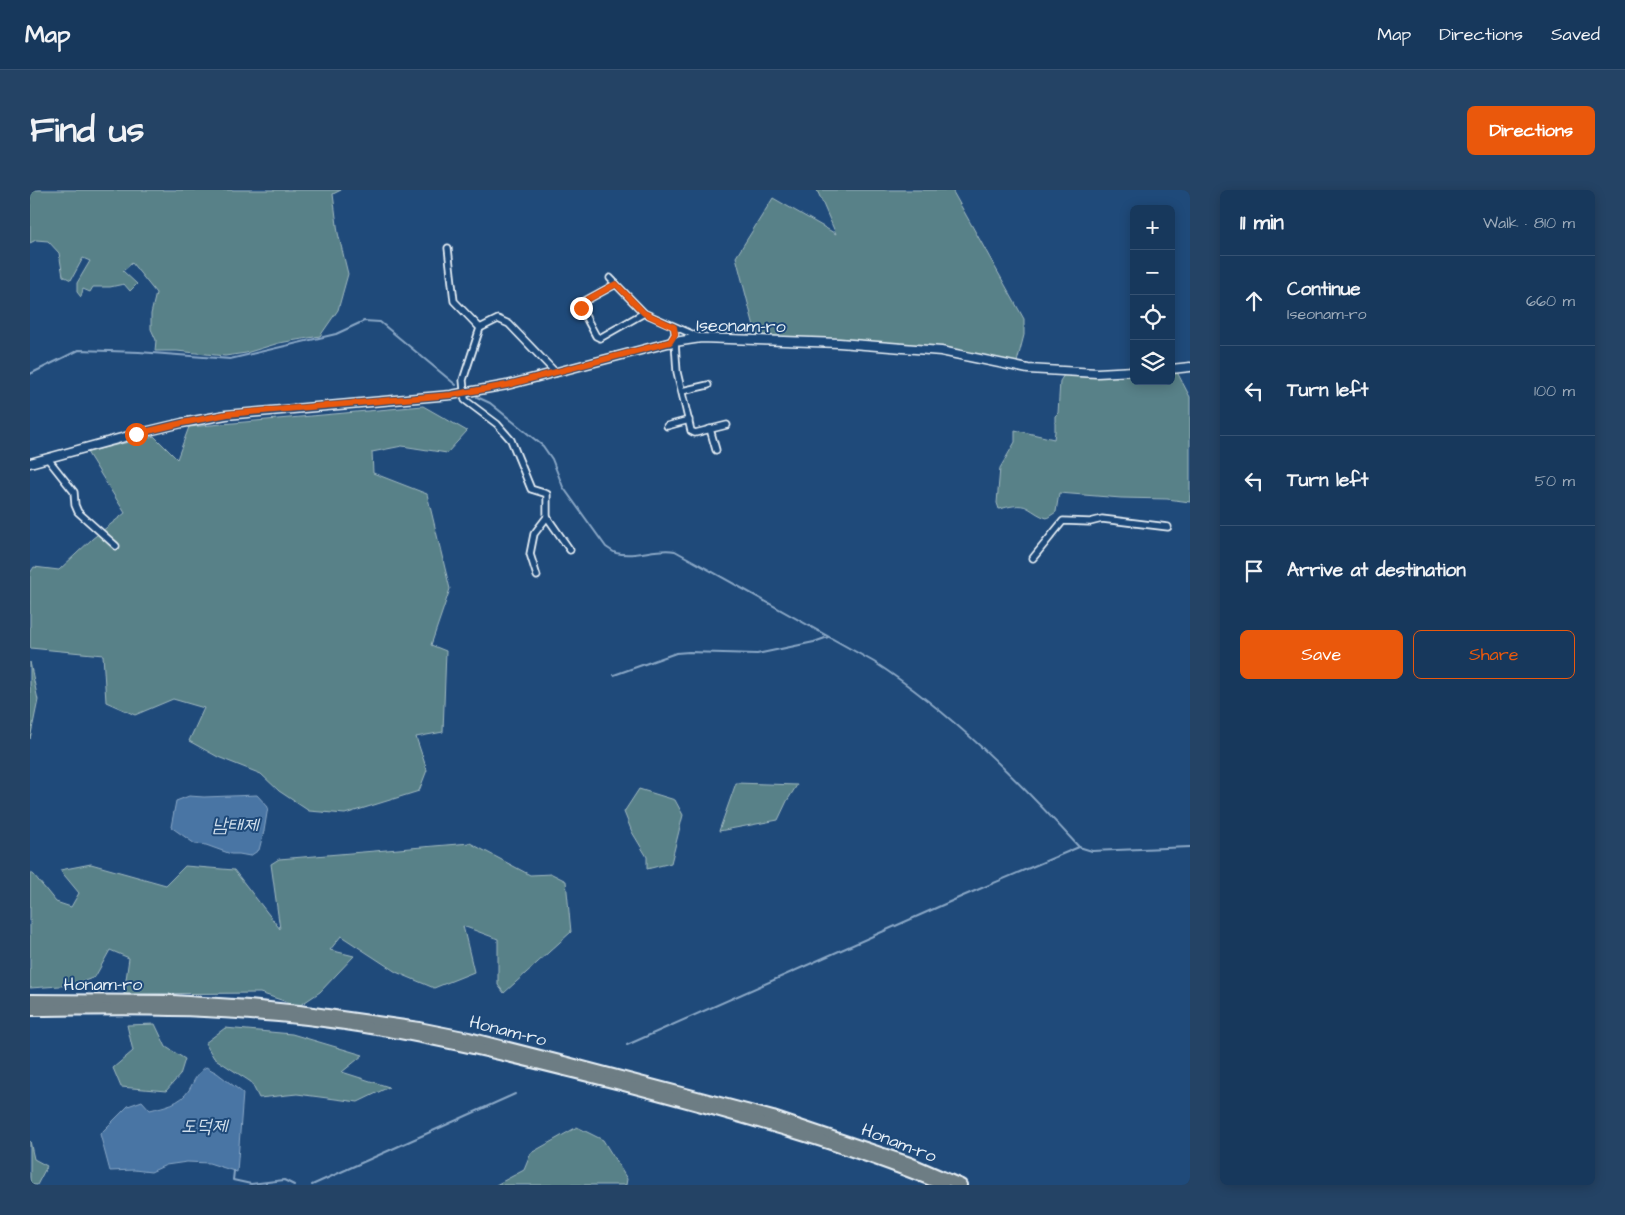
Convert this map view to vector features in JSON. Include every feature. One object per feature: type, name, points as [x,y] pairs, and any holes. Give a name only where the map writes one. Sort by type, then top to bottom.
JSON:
[{"type":"highway","points":[[30,995],[78,996],[84,1000]]},
{"type":"highway","name":"Honam-ro","points":[[30,1000],[173,1001],[298,1011],[419,1028],[469,1038],[773,1117],[902,1160],[961,1185]]},
{"type":"highway","name":"Honam-ro","points":[[30,1010],[172,1010],[291,1018],[360,1026],[467,1046],[559,1068],[773,1126],[911,1172],[943,1185]]},
{"type":"main road","name":"Iseonam-ro","points":[[30,464],[182,423],[226,415],[465,393],[556,373],[672,342],[701,338],[839,343],[940,351],[1028,369],[1097,373],[1130,371]]},
{"type":"main road","points":[[1175,369],[1190,367]]},
{"type":"street","points":[[448,248],[454,300],[480,328]]},
{"type":"street","points":[[610,278],[644,313],[701,338]]},
{"type":"street","points":[[616,284],[583,302],[581,308],[596,336],[600,338],[644,313]]},
{"type":"street","points":[[556,373],[509,324],[498,319],[480,328],[463,380],[465,400],[497,424],[511,440],[531,489],[547,494],[547,517],[570,550]]},
{"type":"street","points":[[674,327],[675,334],[672,342],[691,430],[695,433],[727,425]]},
{"type":"street","points":[[682,391],[708,385]]},
{"type":"street","points":[[667,426],[689,420]]},
{"type":"street","points":[[710,429],[716,450]]},
{"type":"street","points":[[48,459],[74,492],[78,512],[116,546]]},
{"type":"street","points":[[537,576],[530,554],[534,534],[547,517]]},
{"type":"street","points":[[1033,558],[1062,520],[1090,522],[1102,519],[1168,527]]},
{"type":"green space","points":[[30,190],[341,190],[333,194],[338,233],[348,274],[338,310],[320,336],[279,343],[246,353],[225,356],[177,351],[155,351],[156,340],[151,329],[151,314],[156,293],[132,263],[123,271],[137,284],[130,291],[124,284],[110,287],[93,287],[90,292],[83,289],[81,297],[77,292],[77,283],[90,261],[83,258],[71,280],[63,276],[59,253],[48,241],[36,240],[30,243]]},
{"type":"green space","points":[[817,190],[952,190],[1024,319],[1024,335],[1016,366],[941,351],[756,334],[736,257],[773,198],[836,234]]},
{"type":"green space","points":[[1175,372],[1177,372],[1190,397],[1190,502],[1059,493],[1056,512],[1047,518],[1021,506],[999,509],[997,503],[1000,468],[1015,442],[1015,430],[1054,439],[1060,381],[1064,375],[1097,377],[1130,375],[1130,385],[1175,385]]},
{"type":"green space","points":[[423,406],[467,431],[447,453],[402,446],[372,452],[373,473],[427,494],[450,589],[431,645],[446,651],[443,732],[416,737],[427,770],[419,791],[345,814],[309,811],[279,791],[261,774],[218,757],[189,741],[204,708],[173,699],[135,715],[106,702],[103,655],[30,648],[30,573],[34,567],[59,570],[92,539],[125,513],[87,452],[154,436],[177,459],[189,427]]},
{"type":"green space","points":[[30,662],[38,700],[30,739]]},
{"type":"green space","points":[[736,783],[797,785],[778,820],[719,831]]},
{"type":"green space","points":[[639,789],[675,800],[683,815],[671,863],[647,869],[647,857],[632,832],[624,812]]},
{"type":"green space","points":[[470,843],[530,875],[552,874],[566,881],[571,932],[504,993],[498,985],[498,939],[463,926],[474,972],[434,988],[396,972],[341,936],[330,950],[354,956],[320,992],[299,1006],[260,993],[124,994],[129,958],[110,950],[95,977],[74,985],[30,988],[30,872],[56,902],[71,907],[79,893],[60,870],[91,864],[166,885],[185,866],[234,870],[280,929],[271,864],[279,859]]},
{"type":"green space","points":[[155,1024],[166,1047],[185,1059],[180,1075],[166,1091],[121,1087],[113,1068],[133,1051],[127,1025]]},
{"type":"green space","points":[[225,1028],[292,1034],[363,1055],[342,1072],[389,1087],[358,1102],[297,1094],[259,1098],[251,1082],[214,1058],[205,1043]]},
{"type":"green space","points":[[577,1127],[603,1140],[627,1179],[626,1185],[496,1185],[524,1170],[531,1153]]},
{"type":"green space","points":[[30,1141],[34,1159],[47,1166],[37,1185],[30,1185]]},
{"type":"water","name":"남태제","points":[[257,795],[268,807],[259,850],[250,856],[231,854],[206,845],[195,844],[171,827],[176,801],[189,796]]},
{"type":"water","name":"도덕제","points":[[206,1067],[243,1093],[237,1172],[209,1163],[187,1162],[166,1165],[151,1172],[134,1170],[110,1171],[100,1134],[128,1106],[142,1101],[150,1110],[167,1106],[177,1101],[185,1095],[198,1075]]},
{"type":"waterway","points":[[30,374],[79,350],[139,352],[230,359],[336,334],[364,321],[380,322],[456,385]]},
{"type":"waterway","points":[[477,397],[490,403],[543,446],[552,459],[563,487],[606,547],[615,553],[623,554],[638,554],[661,550],[675,551],[874,662],[957,725],[1008,772],[1079,847],[1092,851],[1190,847]]},
{"type":"waterway","points":[[614,675],[676,653],[757,654],[814,642],[828,637]]},
{"type":"waterway","points":[[627,1045],[963,896],[1079,847]]},
{"type":"waterway","points":[[312,1185],[515,1094]]},
{"type":"waterway","points":[[234,1171],[233,1180],[251,1184],[284,1180],[294,1185]]},
{"type":"route","points":[[136,434],[226,415],[451,395],[496,388],[670,342],[675,334],[674,327],[644,313],[616,284],[583,302],[581,308]]}]
